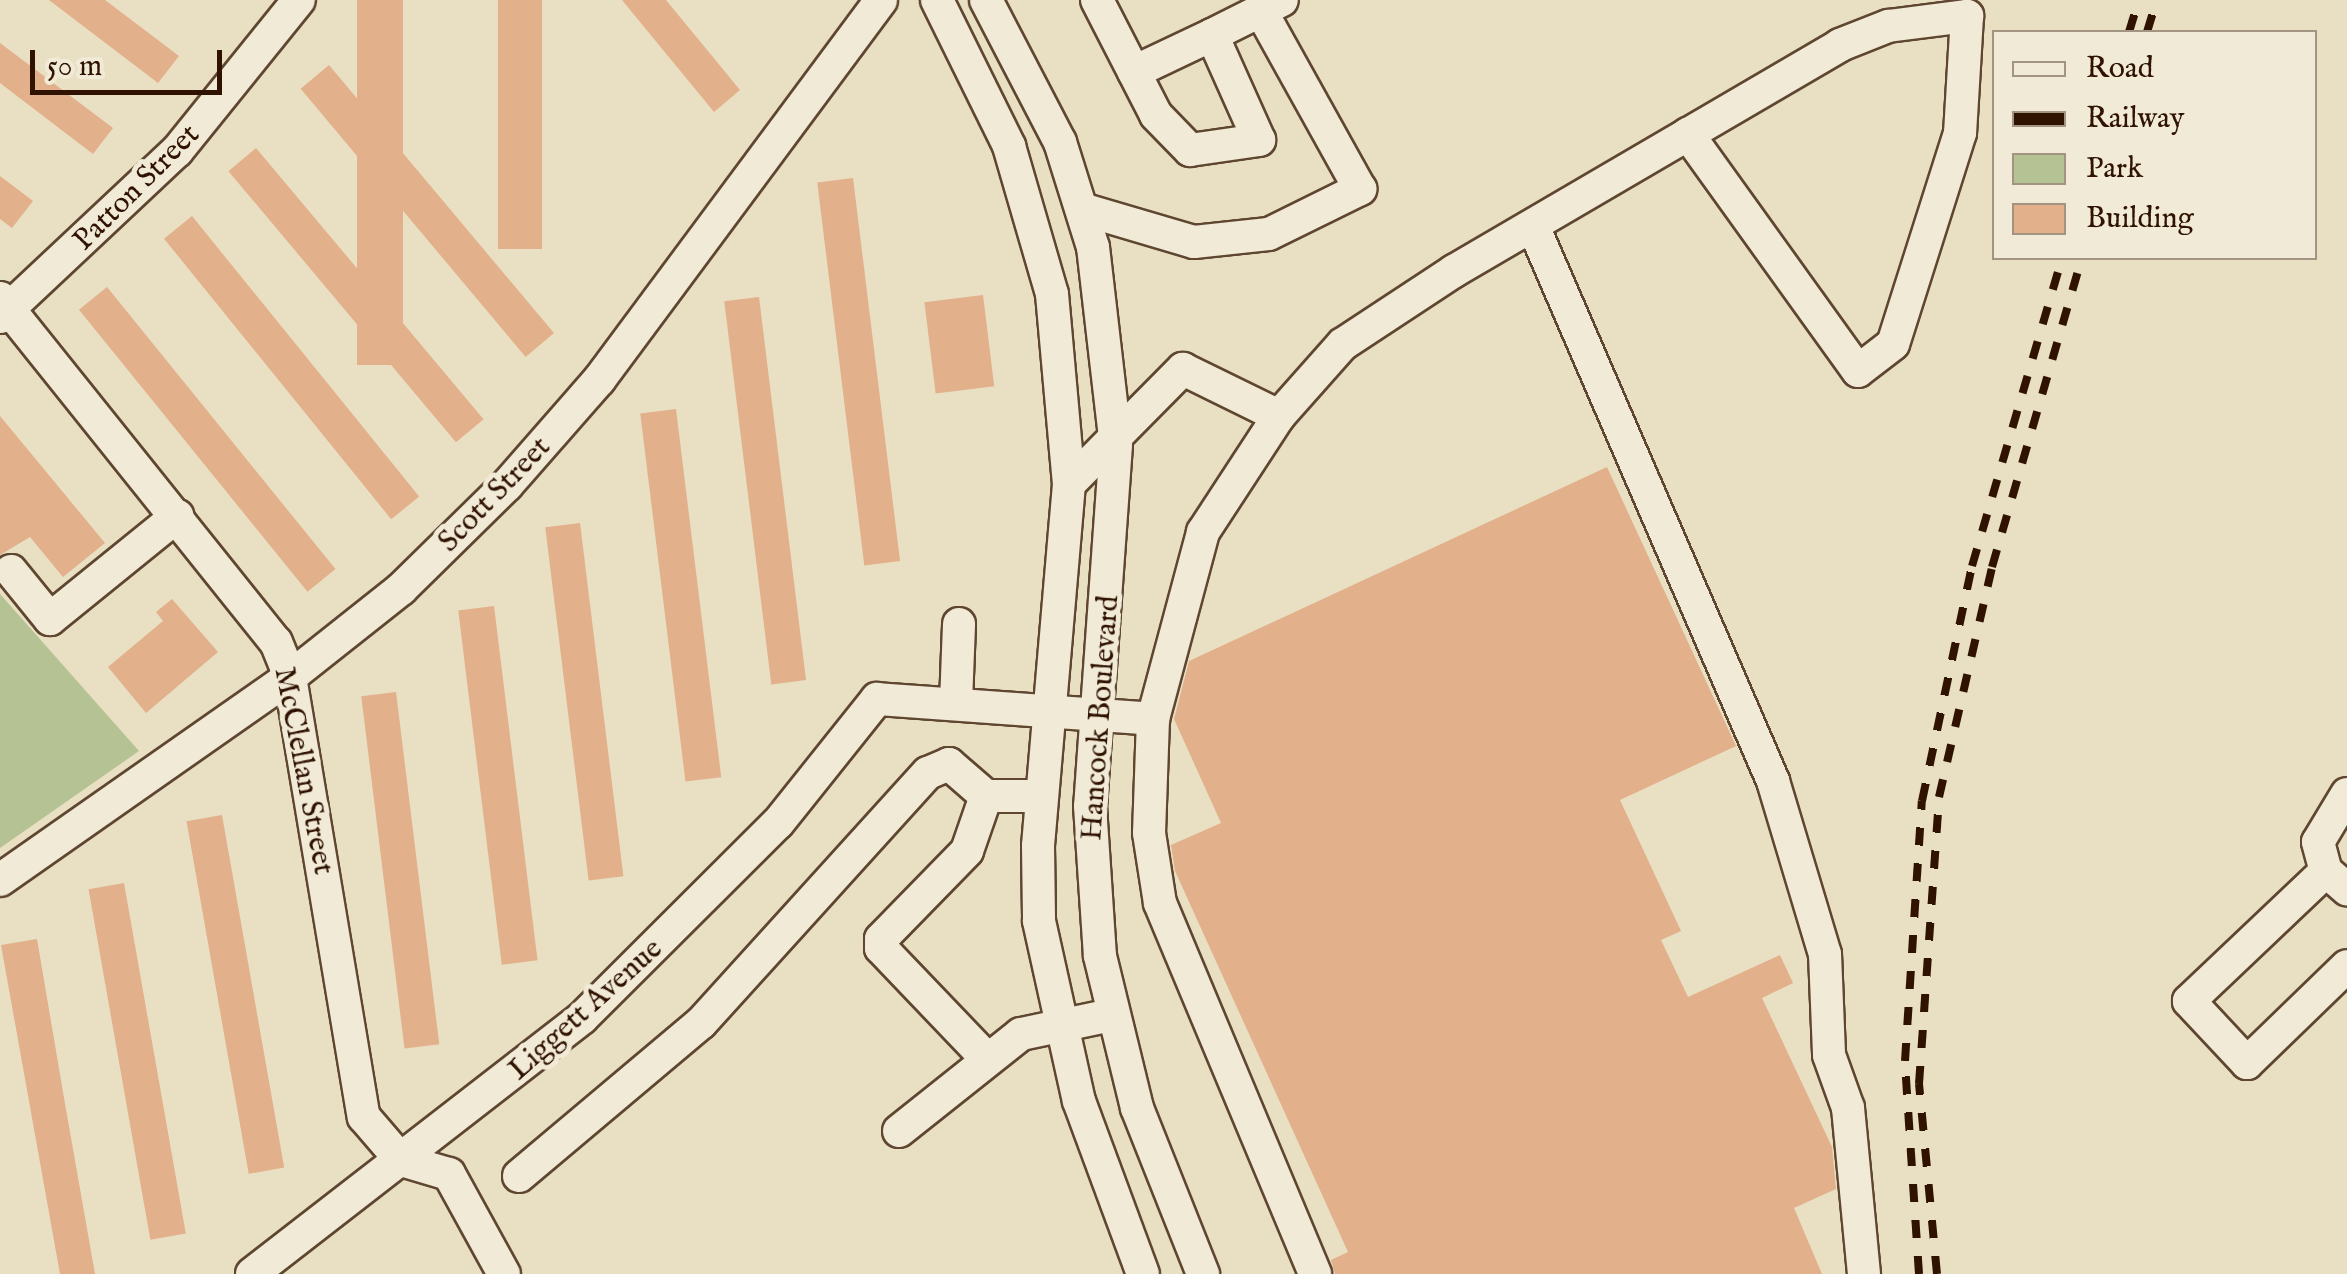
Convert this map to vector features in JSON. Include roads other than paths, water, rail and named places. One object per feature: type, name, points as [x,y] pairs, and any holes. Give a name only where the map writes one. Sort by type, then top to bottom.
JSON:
[{"type":"street","name":"Patton Street","points":[[4,308],[188,139],[299,0]]},
{"type":"street","name":"Scott Street","points":[[0,880],[290,677],[416,575],[549,440],[881,0]]},
{"type":"street","name":"Hancock Boulevard","points":[[937,0],[1038,225],[1069,484],[1041,796],[1040,922],[1059,1027],[1143,1274]]},
{"type":"street","name":"Hancock Boulevard","points":[[986,0],[1030,74],[1082,209],[1101,293],[1116,445],[1099,710],[1093,888],[1111,1015],[1144,1126],[1203,1274]]},
{"type":"street","points":[[1097,0],[1156,115],[1190,150],[1259,140],[1212,34]]},
{"type":"street","points":[[1082,209],[1194,242],[1269,234],[1360,189],[1271,5],[1134,72]]},
{"type":"street","points":[[1315,1274],[1160,903],[1148,833],[1154,718],[1203,532],[1279,416],[1344,344],[1533,226],[1688,134],[1840,45],[1888,26],[1966,16],[1960,134],[1893,344],[1858,372],[1688,134]]},
{"type":"street","points":[[1533,226],[1773,781],[1825,954],[1829,1055],[1848,1108],[1864,1274]]},
{"type":"street","name":"McClellan Street","points":[[4,308],[178,516],[276,642],[290,677],[364,1117],[401,1160]]},
{"type":"street","points":[[1069,484],[1116,445],[1182,369],[1279,416]]},
{"type":"street","points":[[11,571],[50,619],[178,516]]},
{"type":"street","points":[[959,624],[956,703],[1099,710],[1154,718]]},
{"type":"street","name":"Liggett Avenue","points":[[252,1274],[496,1090],[647,958],[778,824],[876,699],[956,703]]},
{"type":"street","points":[[519,1176],[701,1022],[928,774],[949,764],[986,796],[1041,796]]},
{"type":"street","points":[[2347,794],[2318,842],[2337,880],[2189,1001],[2247,1063],[2347,966]]},
{"type":"street","points":[[986,796],[967,851],[881,938],[882,948],[986,1058]]},
{"type":"street","points":[[898,1131],[1021,1034],[1111,1015]]},
{"type":"street","points":[[401,1160],[449,1174],[504,1274]]},
{"type":"railway","points":[[2130,30],[2139,0]]},
{"type":"railway","points":[[2148,30],[2157,0]]},
{"type":"railway","points":[[1919,1274],[1905,1061],[1922,801],[1972,566],[2061,260]]},
{"type":"railway","points":[[1937,1274],[1919,1084],[1939,797],[1992,567],[2081,260]]}]
